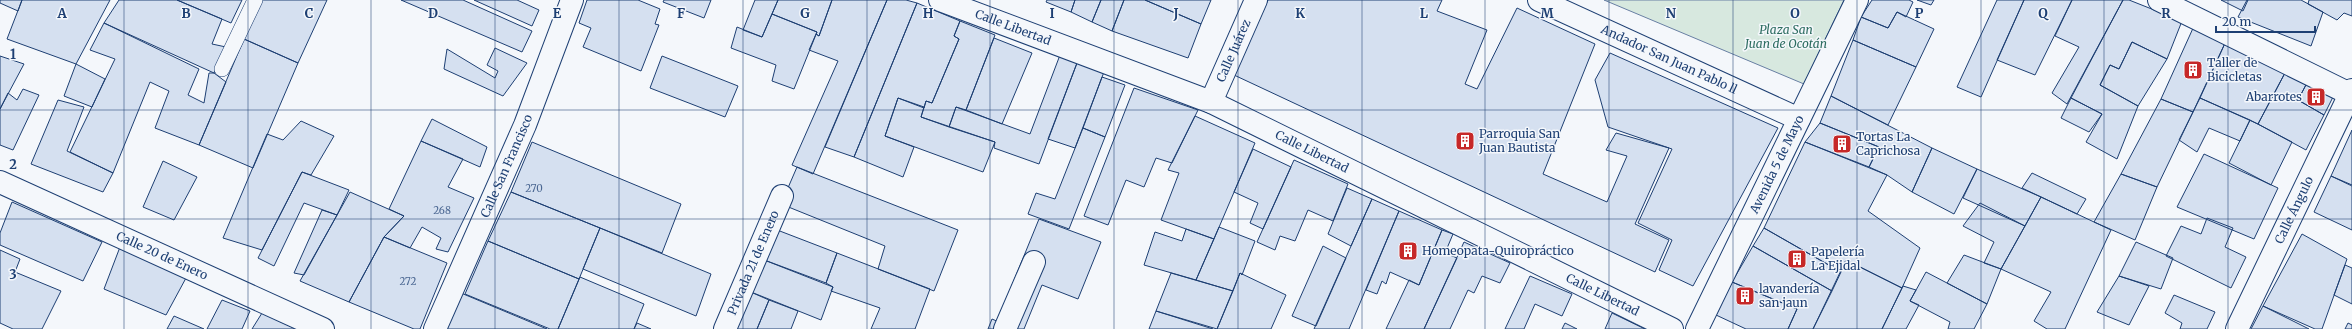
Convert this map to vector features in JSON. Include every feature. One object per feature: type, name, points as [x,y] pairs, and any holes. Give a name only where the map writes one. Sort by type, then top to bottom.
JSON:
[{"type":"street","name":"Calle San Francisco","points":[[435,329],[525,125],[572,0]]},
{"type":"street","name":"Calle Libertad","points":[[940,0],[1211,102],[1672,329]]},
{"type":"street","name":"Calle Juárez","points":[[1211,102],[1256,0]]},
{"type":"street","name":"Avenida 5 de Mayo","points":[[1697,329],[1857,0]]},
{"type":"street","points":[[2159,0],[2351,93]]},
{"type":"street","name":"Andador San Juan Pablo ll","points":[[1551,2],[1799,119]]},
{"type":"street","name":"Calle Ángulo","points":[[2237,329],[2351,93]]},
{"type":"street","name":"Calle 20 de Enero","points":[[0,182],[323,329]]},
{"type":"street","name":"Privada 21 de Enero","points":[[725,329],[782,196]]},
{"type":"street","points":[[1005,329],[1034,262]]},
{"type":"lane","points":[[222,69],[255,0]]},
{"type":"green space","name":"Plaza San Juan de Ocotán","points":[[1604,0],[1844,0],[1804,84]]},
{"type":"building","points":[[0,0],[22,0],[18,11],[0,3]]},
{"type":"building","points":[[22,0],[110,0],[76,64],[7,39]]},
{"type":"building","points":[[119,0],[177,0],[222,19],[212,44],[226,47],[214,73],[104,23]]},
{"type":"building","points":[[177,0],[242,0],[231,23]]},
{"type":"building","points":[[261,0],[327,0],[298,63],[244,39]]},
{"type":"building","points":[[401,0],[463,0],[532,31],[522,52]]},
{"type":"building","points":[[474,0],[517,0],[539,10],[532,26]]},
{"type":"building","points":[[587,0],[638,0],[660,9],[655,24],[659,25],[641,71],[583,47],[591,28],[579,23]]},
{"type":"building","points":[[664,0],[711,0],[704,18],[663,2]]},
{"type":"building","points":[[755,0],[778,0],[762,37],[743,30]]},
{"type":"building","points":[[778,0],[832,0],[819,36],[816,34],[817,32],[772,14]]},
{"type":"building","points":[[832,0],[887,0],[813,174],[792,165],[838,61],[809,50],[816,34],[819,36]]},
{"type":"building","points":[[887,0],[906,0],[917,3],[854,157],[825,147]]},
{"type":"building","points":[[1047,0],[1075,0],[1071,12],[1046,2]]},
{"type":"building","points":[[1075,0],[1101,0],[1092,22],[1071,12]]},
{"type":"building","points":[[1101,0],[1124,0],[1112,31],[1092,22]]},
{"type":"building","points":[[1124,0],[1145,0],[1201,24],[1188,58],[1112,31]]},
{"type":"building","points":[[1145,0],[1211,0],[1201,24]]},
{"type":"building","name":"Parroquia San Juan Bautista","points":[[1268,0],[1442,0],[1437,11],[1487,30],[1465,84],[1477,89],[1517,8],[1595,44],[1543,174],[1607,202],[1627,156],[1606,150],[1616,133],[1669,148],[1635,224],[1669,240],[1655,272],[1234,75]]},
{"type":"building","points":[[1872,0],[1909,0],[1913,2],[1906,17],[1897,12],[1888,28],[1861,17]]},
{"type":"building","points":[[1917,0],[1934,0],[1931,5]]},
{"type":"building","points":[[1997,0],[2024,0],[1981,97],[1957,87]]},
{"type":"building","points":[[2024,0],[2072,0],[2035,75],[1997,60]]},
{"type":"building","points":[[2072,0],[2123,0],[2067,104],[2052,93],[2079,47],[2055,36]]},
{"type":"building","points":[[2123,0],[2129,0],[2182,21],[2167,59],[2132,42],[2119,69],[2110,65],[2100,85],[2138,106],[2117,159],[2086,142],[2102,114],[2071,98]]},
{"type":"building","points":[[2221,0],[2248,0],[2243,11]]},
{"type":"building","points":[[2247,0],[2301,0],[2323,12],[2311,46],[2238,17]]},
{"type":"building","points":[[2309,0],[2352,0],[2352,16],[2344,13],[2337,20],[2308,4]]},
{"type":"building","points":[[917,3],[960,21],[954,36],[959,39],[932,103],[926,101],[924,108],[898,98],[885,136],[914,147],[903,177],[854,157]]},
{"type":"building","points":[[1897,12],[1934,29],[1916,67],[1853,40],[1861,17],[1888,28]]},
{"type":"building","points":[[772,14],[817,32],[794,89],[772,81],[776,65],[731,48],[737,27],[762,37]]},
{"type":"building","points":[[960,21],[995,35],[966,110],[956,107],[949,127],[921,117],[926,101],[932,103],[959,39],[954,36]]},
{"type":"building","points":[[104,23],[199,69],[188,95],[204,103],[209,73],[214,73],[226,82],[199,145],[155,128],[169,91],[150,82],[113,173],[70,152],[115,59],[90,50]]},
{"type":"building","name":"Taller de Bicicletas","points":[[2194,26],[2226,41],[2193,112],[2161,99]]},
{"type":"building","points":[[994,38],[1032,53],[1002,124],[966,110]]},
{"type":"building","points":[[244,39],[298,63],[253,168],[199,145]]},
{"type":"building","points":[[1853,40],[1916,67],[1888,125],[1831,96]]},
{"type":"building","points":[[2226,41],[2286,71],[2258,124],[2200,98]]},
{"type":"building","points":[[2132,42],[2167,59],[2138,106],[2100,85],[2110,65],[2119,69]]},
{"type":"building","points":[[495,48],[527,63],[503,96],[444,69],[447,49],[495,78],[498,71],[487,65]]},
{"type":"building","points":[[1610,53],[1778,128],[1693,286],[1659,270],[1672,240],[1638,223],[1672,149],[1608,127],[1595,80]]},
{"type":"building","points":[[1060,55],[1077,63],[1039,164],[994,148],[995,142],[949,127],[956,107],[1030,134]]},
{"type":"building","points":[[0,56],[24,64],[0,109]]},
{"type":"building","points":[[662,56],[738,86],[725,117],[650,88]]},
{"type":"building","points":[[1077,63],[1104,72],[1075,148],[1048,139]]},
{"type":"building","points":[[76,64],[105,79],[92,107],[64,96]]},
{"type":"building","points":[[2286,71],[2308,81],[2298,100],[2324,115],[2306,150],[2258,124]]},
{"type":"building","points":[[1102,77],[1125,85],[1105,137],[1083,128]]},
{"type":"building","name":"Abarrotes","points":[[2308,81],[2334,95],[2324,115],[2298,100]]},
{"type":"building","points":[[1134,88],[1198,110],[1172,163],[1156,158],[1144,187],[1126,180],[1108,225],[1084,216]]},
{"type":"building","points":[[23,89],[39,95],[13,150],[0,145],[0,109],[8,93],[17,100]]},
{"type":"building","points":[[1831,96],[1932,148],[1912,192],[1887,175],[1869,167],[1879,147],[1820,123]]},
{"type":"building","points":[[898,98],[924,107],[921,117],[995,142],[983,172],[885,136]]},
{"type":"building","points":[[2071,98],[2102,114],[2089,132],[2061,118]]},
{"type":"building","points":[[2200,98],[2250,120],[2240,141],[2209,128],[2197,152],[2179,140]]},
{"type":"building","points":[[2161,99],[2193,112],[2157,187],[2121,174]]},
{"type":"building","points":[[58,100],[84,107],[67,151],[113,173],[103,192],[31,164]]},
{"type":"building","points":[[1195,116],[1255,143],[1214,239],[1161,220],[1179,173],[1168,170]]},
{"type":"building","points":[[432,119],[487,147],[480,167],[421,141]]},
{"type":"building","points":[[2250,120],[2292,142],[2271,185],[2229,163]]},
{"type":"building","points":[[301,121],[334,136],[311,175],[302,172],[262,250],[223,238],[267,134],[283,140]]},
{"type":"building","name":"Tortas La Caprichosa","points":[[1820,123],[1879,147],[1869,167],[1805,142]]},
{"type":"building","points":[[1083,128],[1105,137],[1069,229],[1028,214],[1036,193],[1055,199]]},
{"type":"building","points":[[2352,130],[2352,185],[2331,176]]},
{"type":"building","points":[[421,141],[463,159],[448,187],[474,198],[448,252],[436,249],[441,238],[422,227],[410,248],[384,237],[404,216],[389,209]]},
{"type":"building","points":[[532,142],[681,204],[662,253],[511,192]]},
{"type":"building","points":[[1805,142],[1887,175],[1868,211],[1920,248],[1902,288],[1846,260],[1841,272],[1764,228]]},
{"type":"building","points":[[1932,148],[1977,169],[1954,214],[1912,192]]},
{"type":"building","points":[[1253,149],[1291,167],[1263,229],[1250,223],[1258,203],[1234,192]]},
{"type":"building","points":[[2204,154],[2278,188],[2254,239],[2177,207]]},
{"type":"building","points":[[1294,160],[1348,184],[1333,221],[1308,210],[1295,241],[1280,236],[1275,250],[1257,242]]},
{"type":"building","points":[[163,161],[197,177],[174,220],[143,207]]},
{"type":"building","points":[[797,167],[958,230],[934,291],[878,269],[885,246],[781,204]]},
{"type":"building","points":[[1977,169],[2041,197],[2025,226],[1963,198]]},
{"type":"building","points":[[302,172],[349,190],[337,215],[304,203],[274,266],[258,258]]},
{"type":"building","points":[[2032,173],[2086,199],[2077,214],[2022,188]]},
{"type":"building","points":[[2121,174],[2157,187],[2135,240],[2094,222]]},
{"type":"building","points":[[2331,176],[2352,186],[2352,230],[2314,212]]},
{"type":"building","points":[[1347,188],[1372,199],[1351,246],[1328,234]]},
{"type":"building","points":[[350,192],[404,216],[384,237],[349,302],[300,281]]},
{"type":"building","points":[[511,192],[600,228],[579,279],[488,241]]},
{"type":"building","points":[[2041,197],[2111,230],[2065,329],[2047,329],[2034,321],[2051,292],[2001,269]]},
{"type":"building","points":[[1372,199],[1399,211],[1349,329],[1314,329]]},
{"type":"building","points":[[12,202],[102,242],[83,281],[0,245],[0,233]]},
{"type":"building","points":[[1980,203],[2025,226],[2001,269],[1984,263],[1994,242],[1963,226]]},
{"type":"building","points":[[322,210],[337,215],[304,275],[294,273]]},
{"type":"building","name":"Homeopata-Quiropráctico","points":[[1399,211],[1442,230],[1419,285],[1390,272],[1386,284],[1382,281],[1377,294],[1366,290]]},
{"type":"building","points":[[2207,218],[2233,228],[2225,247],[2246,257],[2231,288],[2166,256],[2181,226],[2201,234]]},
{"type":"building","points":[[1039,219],[1101,242],[1078,299],[1042,285],[1024,329],[1015,329],[997,322]]},
{"type":"building","points":[[1219,227],[1255,241],[1242,275],[1240,273],[1233,291],[1196,280]]},
{"type":"building","points":[[600,228],[711,274],[696,316],[583,269]]},
{"type":"building","points":[[772,228],[837,253],[826,283],[759,258]]},
{"type":"building","name":"Papelería La Ejidal","points":[[1764,228],[1841,272],[1832,291],[1753,246]]},
{"type":"building","points":[[1186,229],[1214,239],[1196,280],[1144,265],[1155,232],[1182,241]]},
{"type":"building","points":[[1442,230],[1453,234],[1445,253],[1457,258],[1424,329],[1386,329],[1409,280],[1419,285]]},
{"type":"building","points":[[2302,234],[2347,259],[2322,329],[2315,329],[2263,306]]},
{"type":"building","points":[[384,237],[447,263],[420,329],[414,329],[349,302]]},
{"type":"building","points":[[488,241],[579,279],[558,329],[550,329],[465,294]]},
{"type":"building","points":[[1464,242],[1510,263],[1500,283],[1482,276],[1474,293],[1468,290],[1450,329],[1424,329]]},
{"type":"building","points":[[2136,242],[2173,258],[2161,289],[2119,276]]},
{"type":"building","points":[[1323,246],[1346,258],[1316,326],[1292,316]]},
{"type":"building","points":[[1753,246],[1832,291],[1813,329],[1788,329],[1797,309],[1732,282]]},
{"type":"building","points":[[120,247],[186,278],[166,315],[104,289]]},
{"type":"building","points":[[0,250],[20,259],[15,272],[61,291],[42,329],[13,329],[0,323]]},
{"type":"building","points":[[837,253],[930,289],[915,329],[871,329],[880,308],[831,291],[833,287],[826,283]]},
{"type":"building","points":[[1964,255],[2001,269],[1987,304],[1947,283]]},
{"type":"building","points":[[759,258],[833,287],[821,320],[746,290]]},
{"type":"building","points":[[1846,260],[1902,288],[1882,329],[1813,329]]},
{"type":"building","points":[[2345,265],[2352,268],[2352,304],[2334,295]]},
{"type":"building","points":[[1926,272],[1987,304],[1974,329],[1948,329],[1950,322],[1910,301]]},
{"type":"building","points":[[1171,273],[1233,291],[1217,329],[1156,311]]},
{"type":"building","points":[[1240,273],[1286,295],[1271,329],[1217,329]]},
{"type":"building","points":[[1530,276],[1572,294],[1562,316],[1535,304],[1524,329],[1505,329]]},
{"type":"building","points":[[2119,276],[2149,286],[2129,325],[2097,312]]},
{"type":"building","points":[[580,277],[644,304],[634,329],[558,329]]},
{"type":"building","name":"lavandería san jaun","points":[[1732,282],[1797,309],[1788,329],[1746,329],[1716,315]]},
{"type":"building","points":[[1903,286],[1916,290],[1910,301],[1919,305],[1906,329],[1882,329]]},
{"type":"building","points":[[746,290],[769,300],[757,329],[729,329]]},
{"type":"building","points":[[461,293],[547,329],[447,329]]},
{"type":"building","points":[[2174,295],[2215,312],[2207,329],[2180,329],[2182,323],[2165,313]]},
{"type":"building","points":[[222,300],[250,311],[242,329],[207,329]]},
{"type":"building","points":[[769,300],[798,311],[791,329],[757,329]]},
{"type":"building","points":[[2263,306],[2309,329],[2251,329]]},
{"type":"building","points":[[1156,311],[1213,329],[1149,329]]},
{"type":"building","points":[[262,313],[296,329],[252,329]]},
{"type":"building","points":[[1612,313],[1645,329],[1605,329]]},
{"type":"building","points":[[174,316],[204,329],[167,329]]},
{"type":"building","points":[[992,319],[1015,329],[988,329]]},
{"type":"building","points":[[637,323],[651,329],[634,329]]},
{"type":"building","points":[[1565,323],[1577,329],[1562,329]]},
{"type":"building","points":[[2348,323],[2352,325],[2352,329],[2345,329]]},
{"type":"place","name":"Taller de Bicicletas","points":[[2193,70]]},
{"type":"place","name":"Abarrotes","points":[[2316,97]]},
{"type":"place","name":"Parroquia San Juan Bautista","points":[[1465,141]]},
{"type":"place","name":"Tortas La Caprichosa","points":[[1842,144]]},
{"type":"place","name":"Homeopata-Quiropráctico","points":[[1408,251]]},
{"type":"place","name":"Papelería La Ejidal","points":[[1797,259]]},
{"type":"place","name":"lavandería san jaun","points":[[1745,296]]}]
